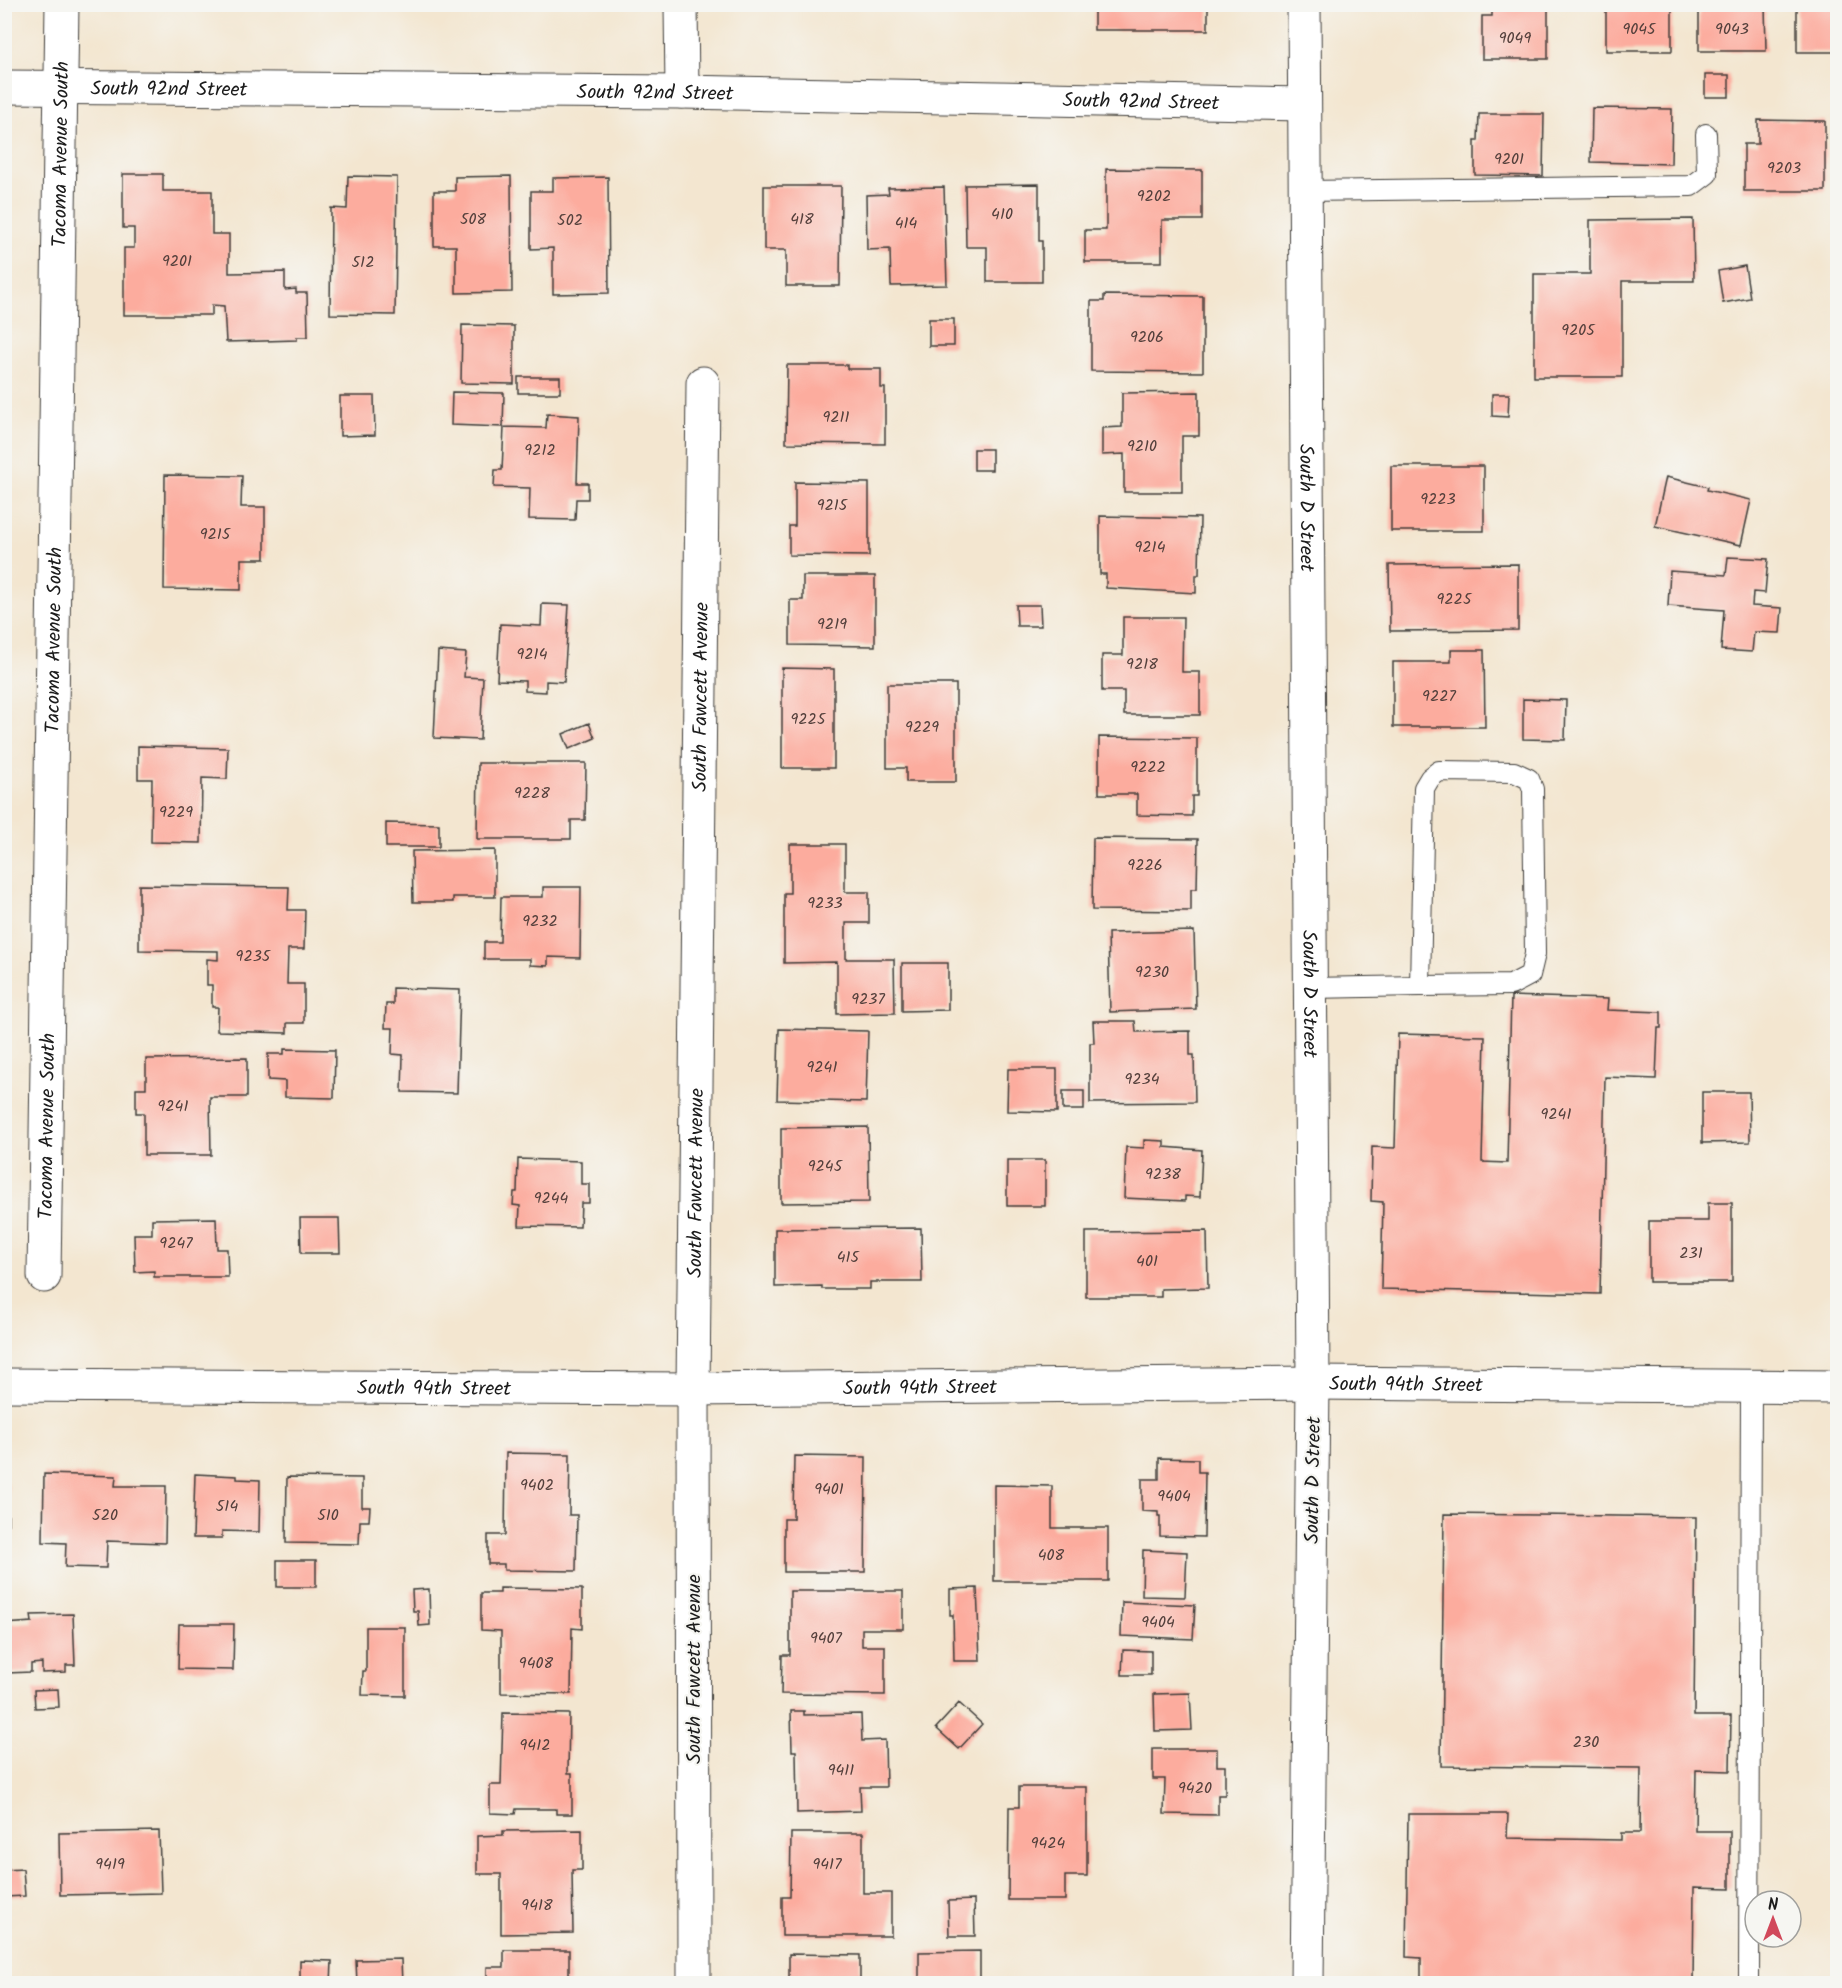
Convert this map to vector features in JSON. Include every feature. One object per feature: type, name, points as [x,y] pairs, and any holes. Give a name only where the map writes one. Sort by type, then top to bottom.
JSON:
[{"type":"street","name":"Tacoma Avenue South","points":[[44,1276],[62,4]]},
{"type":"street","points":[[681,4],[682,93]]},
{"type":"street","name":"South D Street","points":[[1304,4],[1313,1383],[1307,1983]]},
{"type":"street","name":"South 92nd Street","points":[[4,87],[682,93],[1304,105]]},
{"type":"street","name":"South Fawcett Avenue","points":[[694,1983],[693,1389],[703,383]]},
{"type":"street","name":"South 94th Street","points":[[4,1385],[693,1389],[1313,1383],[1838,1386]]},
{"type":"lane","points":[[1304,191],[1691,186],[1707,174],[1706,134]]},
{"type":"lane","points":[[1310,988],[1511,985],[1530,975],[1535,954],[1533,789],[1528,779],[1514,772],[1439,771],[1430,778],[1424,788],[1420,986]]},
{"type":"lane","points":[[1749,1983],[1751,1386]]},
{"type":"building","points":[[1094,4],[1208,4],[1208,30],[1094,30]]},
{"type":"building","points":[[1492,4],[1548,4],[1548,59],[1482,59],[1482,16],[1492,16]]},
{"type":"building","points":[[1606,4],[1672,4],[1672,51],[1606,51]]},
{"type":"building","points":[[1699,4],[1765,4],[1766,51],[1699,51]]},
{"type":"building","points":[[1797,4],[1838,4],[1838,52],[1797,52]]},
{"type":"building","points":[[1705,75],[1729,75],[1729,97],[1705,97]]},
{"type":"building","points":[[1592,108],[1672,109],[1671,164],[1591,162]]},
{"type":"building","points":[[1479,114],[1544,114],[1543,176],[1475,175],[1475,141],[1478,141]]},
{"type":"building","points":[[1758,120],[1825,121],[1825,191],[1744,191],[1744,144],[1758,144]]},
{"type":"building","points":[[1106,169],[1202,170],[1202,220],[1162,220],[1162,262],[1085,262],[1085,230],[1106,230]]},
{"type":"building","points":[[123,174],[163,174],[163,191],[212,191],[212,234],[229,234],[229,273],[285,272],[285,290],[296,289],[296,293],[307,293],[308,337],[297,337],[297,340],[226,342],[224,306],[212,305],[212,315],[124,315],[124,248],[134,248],[134,228],[123,228]]},
{"type":"building","points":[[348,176],[397,177],[395,315],[330,314],[331,208],[347,209]]},
{"type":"building","points":[[511,176],[512,292],[456,293],[456,246],[434,246],[434,191],[455,191],[455,177]]},
{"type":"building","points":[[608,177],[609,293],[553,294],[553,248],[531,249],[531,191],[553,191],[553,178]]},
{"type":"building","points":[[1039,184],[1042,282],[987,282],[987,247],[966,247],[965,185]]},
{"type":"building","points":[[764,186],[841,186],[840,286],[786,286],[786,250],[764,250]]},
{"type":"building","points":[[944,187],[947,285],[891,286],[890,249],[867,250],[866,195],[889,194],[888,188]]},
{"type":"building","points":[[1693,219],[1694,281],[1622,281],[1622,377],[1534,377],[1534,274],[1590,274],[1590,220]]},
{"type":"building","points":[[1745,266],[1750,298],[1723,303],[1718,271]]},
{"type":"building","points":[[1104,295],[1203,296],[1203,372],[1091,371],[1091,301],[1104,301]]},
{"type":"building","points":[[929,319],[954,319],[954,346],[929,346]]},
{"type":"building","points":[[462,325],[514,326],[514,384],[461,383]]},
{"type":"building","points":[[787,365],[847,365],[847,369],[881,369],[881,388],[885,388],[885,444],[786,443]]},
{"type":"building","points":[[518,377],[560,377],[560,393],[518,393]]},
{"type":"building","points":[[452,392],[504,393],[503,427],[451,425]]},
{"type":"building","points":[[1199,392],[1199,436],[1182,436],[1182,492],[1124,492],[1124,454],[1102,455],[1102,428],[1122,427],[1122,393]]},
{"type":"building","points":[[1492,394],[1509,394],[1508,417],[1492,416]]},
{"type":"building","points":[[340,396],[374,396],[375,435],[340,436]]},
{"type":"building","points":[[547,414],[579,416],[577,483],[588,483],[588,499],[576,499],[575,520],[529,519],[530,488],[494,487],[495,470],[502,470],[504,427],[546,428]]},
{"type":"building","points":[[974,449],[992,449],[992,470],[974,470]]},
{"type":"building","points":[[1391,466],[1484,466],[1484,531],[1391,531]]},
{"type":"building","points":[[165,475],[242,476],[241,507],[265,507],[265,559],[241,559],[241,590],[164,589]]},
{"type":"building","points":[[1666,477],[1708,487],[1707,490],[1751,500],[1741,545],[1655,526]]},
{"type":"building","points":[[795,482],[869,483],[869,556],[789,555],[789,526],[795,526]]},
{"type":"building","points":[[1100,516],[1200,518],[1199,575],[1196,575],[1196,593],[1106,588],[1106,574],[1100,574]]},
{"type":"building","points":[[1728,557],[1768,559],[1765,593],[1753,592],[1752,606],[1782,608],[1780,633],[1754,632],[1752,652],[1721,650],[1724,610],[1668,606],[1670,571],[1726,575]]},
{"type":"building","points":[[1518,564],[1518,630],[1390,631],[1389,565]]},
{"type":"building","points":[[803,576],[875,576],[875,646],[790,645],[790,600],[803,600]]},
{"type":"building","points":[[542,604],[569,605],[564,682],[546,681],[546,692],[525,691],[525,681],[497,680],[500,624],[541,626]]},
{"type":"building","points":[[1016,605],[1040,605],[1041,626],[1017,626]]},
{"type":"building","points":[[1123,617],[1183,617],[1182,672],[1200,672],[1200,715],[1124,715],[1124,691],[1102,691],[1102,655],[1123,655]]},
{"type":"building","points":[[1451,650],[1484,650],[1485,727],[1393,727],[1393,662],[1451,662]]},
{"type":"building","points":[[438,651],[466,653],[464,677],[483,678],[480,740],[434,738]]},
{"type":"building","points":[[782,668],[834,669],[834,768],[782,768]]},
{"type":"building","points":[[887,684],[956,684],[956,782],[906,782],[906,768],[887,768]]},
{"type":"building","points":[[1523,699],[1566,700],[1565,740],[1523,739]]},
{"type":"building","points":[[589,723],[595,738],[569,749],[563,734]]},
{"type":"building","points":[[1099,737],[1197,738],[1197,796],[1192,796],[1192,816],[1137,815],[1137,794],[1099,794]]},
{"type":"building","points":[[138,746],[228,748],[227,779],[202,778],[201,843],[151,842],[152,779],[138,779]]},
{"type":"building","points":[[478,763],[586,763],[585,820],[571,820],[571,839],[477,839]]},
{"type":"building","points":[[386,823],[439,824],[439,847],[386,847]]},
{"type":"building","points":[[1093,838],[1198,839],[1197,889],[1191,889],[1191,911],[1092,910]]},
{"type":"building","points":[[790,844],[845,844],[845,892],[869,892],[869,923],[846,923],[846,959],[894,959],[895,1013],[837,1014],[837,962],[784,963],[784,893],[790,893]]},
{"type":"building","points":[[495,850],[495,897],[453,897],[453,902],[413,902],[412,851]]},
{"type":"building","points":[[139,885],[289,887],[288,910],[305,910],[304,949],[288,949],[287,984],[304,984],[304,1023],[287,1023],[287,1033],[217,1031],[218,1007],[212,1007],[212,985],[207,985],[207,959],[218,960],[218,951],[139,950]]},
{"type":"building","points":[[543,887],[581,887],[580,958],[548,957],[548,966],[530,965],[530,959],[484,959],[484,942],[500,942],[501,897],[543,897]]},
{"type":"building","points":[[1194,931],[1196,1009],[1110,1012],[1108,933]]},
{"type":"building","points":[[902,963],[948,963],[948,1010],[902,1011]]},
{"type":"building","points":[[393,988],[460,990],[457,1093],[402,1092],[403,1055],[392,1054],[393,1028],[385,1028],[386,1004],[393,1004]]},
{"type":"building","points":[[1511,996],[1608,999],[1607,1010],[1661,1012],[1661,1028],[1658,1028],[1656,1079],[1605,1077],[1600,1294],[1381,1289],[1383,1202],[1371,1201],[1372,1147],[1395,1148],[1398,1034],[1485,1036],[1482,1162],[1507,1163]]},
{"type":"building","points":[[1093,1021],[1135,1021],[1136,1032],[1190,1031],[1190,1055],[1194,1055],[1195,1102],[1090,1103],[1090,1043],[1094,1043]]},
{"type":"building","points":[[779,1029],[868,1031],[866,1102],[777,1100]]},
{"type":"building","points":[[284,1049],[335,1050],[334,1098],[285,1097],[285,1081],[268,1080],[268,1054],[284,1054]]},
{"type":"building","points":[[247,1058],[247,1097],[210,1097],[211,1155],[144,1155],[144,1113],[136,1113],[136,1088],[146,1088],[146,1059]]},
{"type":"building","points":[[1008,1069],[1057,1069],[1057,1112],[1007,1111]]},
{"type":"building","points":[[1063,1091],[1084,1091],[1084,1110],[1063,1110]]},
{"type":"building","points":[[1702,1092],[1749,1092],[1750,1142],[1702,1143]]},
{"type":"building","points":[[868,1127],[869,1202],[781,1203],[781,1128]]},
{"type":"building","points":[[1144,1140],[1164,1141],[1164,1147],[1202,1150],[1200,1197],[1185,1196],[1185,1201],[1124,1198],[1126,1147],[1144,1148]]},
{"type":"building","points":[[518,1159],[581,1161],[581,1184],[589,1184],[589,1203],[581,1203],[580,1227],[519,1226],[520,1206],[513,1205],[514,1192],[517,1192]]},
{"type":"building","points":[[1007,1160],[1045,1160],[1045,1206],[1007,1206]]},
{"type":"building","points":[[1708,1203],[1732,1203],[1732,1282],[1649,1282],[1649,1221],[1708,1221]]},
{"type":"building","points":[[216,1218],[217,1249],[227,1249],[228,1277],[154,1277],[154,1271],[135,1272],[134,1234],[152,1234],[152,1219]]},
{"type":"building","points":[[300,1218],[339,1218],[340,1253],[301,1253]]},
{"type":"building","points":[[921,1228],[922,1282],[870,1282],[870,1289],[822,1289],[822,1286],[775,1287],[775,1229]]},
{"type":"building","points":[[1207,1231],[1208,1288],[1161,1289],[1161,1297],[1086,1297],[1086,1232]]},
{"type":"building","points":[[506,1453],[570,1454],[569,1515],[577,1515],[576,1571],[504,1570],[504,1564],[488,1564],[488,1535],[505,1535]]},
{"type":"building","points":[[794,1456],[866,1457],[865,1572],[784,1572],[784,1519],[793,1519]]},
{"type":"building","points":[[1159,1458],[1198,1459],[1198,1472],[1205,1472],[1204,1537],[1160,1536],[1158,1512],[1142,1511],[1142,1479],[1159,1479]]},
{"type":"building","points":[[44,1474],[116,1476],[115,1486],[166,1486],[165,1543],[107,1541],[106,1568],[65,1567],[66,1543],[43,1542]]},
{"type":"building","points":[[195,1474],[237,1476],[237,1479],[260,1480],[259,1532],[222,1531],[222,1538],[193,1538]]},
{"type":"building","points":[[287,1477],[362,1478],[362,1507],[370,1507],[369,1521],[360,1521],[359,1544],[286,1543]]},
{"type":"building","points":[[4,1483],[8,1483],[8,1541],[4,1541]]},
{"type":"building","points":[[994,1485],[1052,1486],[1052,1528],[1108,1528],[1108,1581],[994,1581]]},
{"type":"building","points":[[1444,1514],[1696,1517],[1694,1716],[1731,1716],[1730,1771],[1696,1770],[1695,1831],[1730,1831],[1730,1888],[1694,1887],[1693,1984],[1421,1984],[1421,1958],[1406,1957],[1408,1814],[1508,1814],[1507,1838],[1621,1840],[1621,1833],[1640,1833],[1641,1768],[1441,1766]]},
{"type":"building","points":[[1143,1550],[1187,1552],[1185,1597],[1142,1596]]},
{"type":"building","points":[[277,1560],[316,1560],[316,1587],[277,1587]]},
{"type":"building","points":[[500,1588],[582,1589],[582,1629],[572,1628],[571,1694],[501,1693],[501,1631],[481,1630],[481,1593],[500,1593]]},
{"type":"building","points":[[977,1588],[980,1661],[954,1661],[950,1589]]},
{"type":"building","points":[[429,1589],[430,1625],[419,1626],[418,1611],[413,1611],[412,1590]]},
{"type":"building","points":[[790,1591],[903,1591],[903,1629],[862,1629],[862,1646],[885,1646],[885,1695],[781,1694],[782,1655],[790,1655]]},
{"type":"building","points":[[1122,1602],[1195,1605],[1193,1639],[1121,1636]]},
{"type":"building","points":[[73,1614],[75,1665],[66,1665],[66,1672],[42,1673],[42,1663],[31,1664],[31,1672],[7,1673],[5,1624],[32,1622],[31,1615]]},
{"type":"building","points":[[179,1624],[234,1624],[233,1670],[178,1669]]},
{"type":"building","points":[[366,1627],[405,1627],[405,1696],[362,1695],[363,1671],[366,1671]]},
{"type":"building","points":[[1123,1650],[1151,1651],[1151,1675],[1122,1675]]},
{"type":"building","points":[[58,1689],[59,1707],[35,1708],[34,1690]]},
{"type":"building","points":[[1190,1693],[1192,1730],[1155,1731],[1154,1694]]},
{"type":"building","points":[[959,1703],[982,1724],[959,1749],[936,1728]]},
{"type":"building","points":[[791,1711],[804,1711],[804,1715],[861,1714],[862,1741],[885,1740],[886,1787],[860,1787],[861,1811],[797,1813],[796,1751],[792,1751]]},
{"type":"building","points":[[503,1713],[569,1714],[568,1773],[572,1773],[572,1814],[556,1814],[556,1809],[516,1809],[515,1814],[490,1813],[490,1785],[501,1785]]},
{"type":"building","points":[[1153,1749],[1217,1749],[1217,1766],[1225,1766],[1225,1795],[1218,1795],[1218,1815],[1164,1814],[1165,1779],[1153,1779]]},
{"type":"building","points":[[1019,1787],[1087,1787],[1087,1876],[1065,1876],[1065,1900],[1008,1900],[1009,1807],[1019,1807]]},
{"type":"building","points":[[582,1830],[582,1870],[572,1870],[573,1933],[501,1934],[501,1874],[477,1874],[477,1836],[503,1835],[503,1831]]},
{"type":"building","points":[[159,1831],[161,1893],[60,1895],[59,1833]]},
{"type":"building","points":[[791,1833],[863,1833],[863,1893],[891,1893],[891,1936],[782,1936],[782,1897],[790,1897]]},
{"type":"building","points":[[23,1869],[25,1896],[4,1897],[4,1870]]},
{"type":"building","points":[[974,1900],[975,1936],[949,1936],[948,1901]]},
{"type":"building","points":[[504,1950],[569,1950],[569,1984],[487,1984],[487,1967],[504,1967]]},
{"type":"building","points":[[980,1951],[980,1981],[973,1981],[973,1984],[919,1984],[919,1952]]},
{"type":"building","points":[[789,1954],[860,1955],[860,1984],[789,1984]]},
{"type":"building","points":[[401,1959],[402,1984],[357,1984],[356,1960]]},
{"type":"building","points":[[300,1960],[332,1961],[331,1984],[300,1984]]}]
